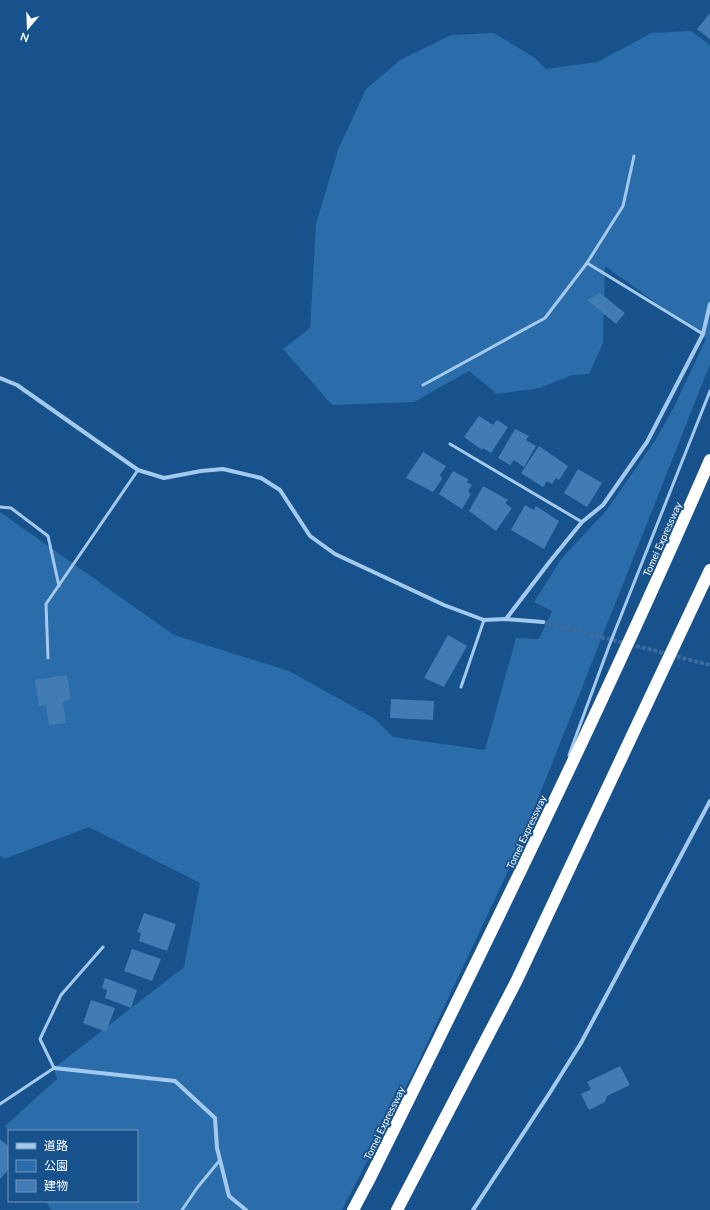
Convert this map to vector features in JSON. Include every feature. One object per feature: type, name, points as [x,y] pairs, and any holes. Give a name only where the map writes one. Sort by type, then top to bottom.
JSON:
[{"type":"highway","name":"Tomei Expressway","points":[[353,1210],[494,928],[660,576],[710,460]]},
{"type":"highway","points":[[397,1210],[516,982],[710,570]]},
{"type":"street","points":[[506,619],[582,522],[603,504],[647,442],[702,334],[710,304]]},
{"type":"street","points":[[0,378],[17,385],[138,470],[164,478],[201,470],[223,469],[261,478],[280,490],[310,536],[335,554],[444,605],[484,620],[506,619],[543,622]]},
{"type":"street","points":[[473,1210],[581,1043],[710,801]]},
{"type":"street","points":[[54,1068],[175,1081],[214,1118],[216,1148],[229,1196],[246,1210]]},
{"type":"lane","points":[[424,385],[545,318],[587,263],[622,206],[634,156]]},
{"type":"lane","points":[[587,263],[702,334]]},
{"type":"lane","points":[[567,761],[609,646],[710,391]]},
{"type":"lane","points":[[450,444],[582,522]]},
{"type":"lane","points":[[48,658],[46,604],[138,470]]},
{"type":"lane","points":[[0,506],[11,508],[48,536],[59,586]]},
{"type":"lane","points":[[461,687],[484,620]]},
{"type":"lane","points":[[549,812],[565,768]]},
{"type":"lane","points":[[0,1104],[54,1068],[40,1039],[61,995],[103,947]]},
{"type":"lane","points":[[182,1210],[197,1188],[220,1160]]},
{"type":"green space","points":[[691,31],[710,45],[710,364],[517,852],[415,1069],[342,1210],[51,1210],[47,1202],[138,1202],[138,1130],[8,1130],[8,1131],[5,1126],[57,1079],[54,1068],[184,967],[200,883],[89,827],[4,859],[0,855],[0,512],[174,635],[289,671],[375,719],[393,737],[485,750],[516,638],[539,639],[552,611],[534,602],[562,558],[606,511],[656,439],[673,409],[706,339],[605,266],[603,343],[589,374],[572,375],[540,388],[497,394],[469,371],[414,402],[332,405],[283,349],[310,328],[316,224],[338,150],[366,89],[400,60],[451,35],[494,33],[535,58],[546,69],[597,62],[652,33]]},
{"type":"building","points":[[710,13],[710,39],[697,29]]},
{"type":"building","points":[[600,293],[625,313],[616,324],[587,300]]},
{"type":"building","points":[[479,416],[493,425],[497,420],[508,427],[491,453],[483,448],[482,450],[464,437]]},
{"type":"building","points":[[515,429],[529,436],[526,440],[536,446],[524,467],[514,460],[510,465],[498,458]]},
{"type":"building","points":[[539,446],[568,466],[559,480],[556,478],[552,484],[547,481],[543,487],[521,473]]},
{"type":"building","points":[[423,452],[446,466],[440,475],[442,479],[433,492],[406,478]]},
{"type":"building","points":[[578,469],[602,483],[587,507],[564,493]]},
{"type":"building","points":[[453,471],[468,479],[467,482],[472,485],[468,491],[471,494],[462,509],[439,494]]},
{"type":"building","points":[[483,486],[508,500],[505,503],[512,508],[496,531],[469,511]]},
{"type":"building","points":[[525,505],[534,510],[536,506],[559,521],[544,549],[511,530]]},
{"type":"building","points":[[448,635],[467,646],[444,687],[424,678]]},
{"type":"building","points":[[67,675],[71,699],[63,702],[66,723],[49,725],[46,705],[39,706],[35,680]]},
{"type":"building","points":[[391,699],[434,701],[433,720],[390,718]]},
{"type":"building","points":[[144,913],[176,924],[167,951],[139,941],[141,933],[137,932]]},
{"type":"building","points":[[132,949],[161,959],[152,981],[124,971]]},
{"type":"building","points":[[105,978],[137,990],[131,1008],[105,998],[107,990],[102,988]]},
{"type":"building","points":[[91,1000],[115,1008],[106,1032],[83,1023]]},
{"type":"building","points":[[620,1066],[630,1085],[607,1096],[605,1102],[589,1110],[581,1094],[591,1089],[587,1082]]},
{"type":"building","points":[[0,1139],[8,1146],[8,1170],[0,1179]]},
{"type":"tunnel","points":[[543,622],[710,665]]}]
